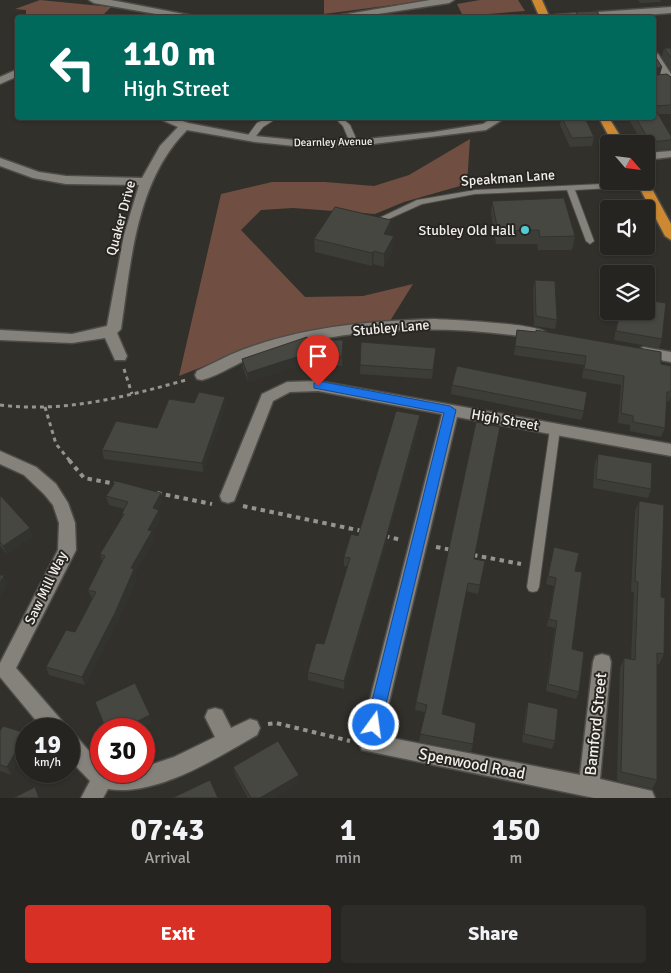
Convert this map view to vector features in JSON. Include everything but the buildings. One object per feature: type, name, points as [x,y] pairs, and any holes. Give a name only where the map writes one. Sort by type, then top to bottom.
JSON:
[{"type":"highway","points":[[537,0],[544,15]]},
{"type":"highway","points":[[605,120],[614,135]]},
{"type":"highway","points":[[646,190],[671,236]]},
{"type":"street","points":[[94,0],[182,15]]},
{"type":"street","points":[[349,15],[449,0]]},
{"type":"street","points":[[616,0],[626,15],[671,10]]},
{"type":"street","points":[[656,59],[668,80]]},
{"type":"street","points":[[0,81],[15,74]]},
{"type":"street","name":"Dearnley Avenue","points":[[171,120],[185,126],[250,138],[295,143],[354,143],[434,135],[486,127],[496,120]]},
{"type":"street","name":"Quaker Drive","points":[[111,330],[126,253],[146,182],[164,148],[185,126]]},
{"type":"street","points":[[655,156],[671,154]]},
{"type":"street","points":[[0,162],[37,175],[66,180],[146,182]]},
{"type":"street","name":"Stubley Lane","points":[[202,376],[252,351],[305,336],[416,323],[503,327],[559,337]]},
{"type":"street","points":[[0,335],[73,339],[97,337],[111,330],[120,356]]},
{"type":"street","points":[[624,349],[671,358]]},
{"type":"street","name":"High Street","points":[[228,496],[267,398],[287,387],[318,386],[671,450]]},
{"type":"street","points":[[369,743],[450,410]]},
{"type":"street","name":"Saw Mill Way","points":[[0,457],[30,471],[50,489],[60,503],[67,523],[67,550],[3,671],[46,718]]},
{"type":"street","name":"Bamford Street","points":[[589,787],[602,662]]},
{"type":"street","points":[[215,717],[227,740]]},
{"type":"street","points":[[155,773],[167,770],[250,728]]},
{"type":"street","name":"Spenwood Road","points":[[369,743],[645,798]]},
{"type":"street","points":[[80,756],[90,767]]},
{"type":"street","points":[[91,798],[100,783]]},
{"type":"lane","points":[[250,138],[260,125],[269,120]]},
{"type":"lane","points":[[340,120],[346,125],[354,143]]},
{"type":"lane","name":"Speakman Lane","points":[[379,220],[420,202],[474,192],[600,186]]},
{"type":"lane","points":[[570,188],[590,241]]},
{"type":"lane","points":[[533,588],[556,429]]},
{"type":"path","points":[[120,356],[132,394]]},
{"type":"path","points":[[0,405],[45,407],[96,404],[202,376]]},
{"type":"path","points":[[45,407],[56,444],[84,478],[122,485]]},
{"type":"path","points":[[151,491],[218,505],[228,496],[234,504],[369,533]]},
{"type":"path","points":[[379,535],[454,551]]},
{"type":"path","points":[[463,553],[536,568]]},
{"type":"path","points":[[250,728],[276,723],[344,740],[369,743]]},
{"type":"shaded area","points":[[40,0],[111,7],[103,15],[26,15],[26,10],[15,9]]},
{"type":"shaded area","points":[[324,0],[430,0],[324,14]]},
{"type":"shaded area","points":[[480,0],[518,0],[525,11],[462,15],[457,4]]},
{"type":"shaded area","points":[[470,139],[467,184],[404,202],[375,214],[293,208],[261,210],[241,230],[305,297],[363,296],[413,284],[390,321],[311,330],[242,351],[179,376],[221,194],[272,182],[325,182],[374,186],[409,175]]},
{"type":"place","name":"Stubley Old Hall","points":[[525,230]]},
{"type":"route","points":[[318,386],[450,410],[374,725]]}]
